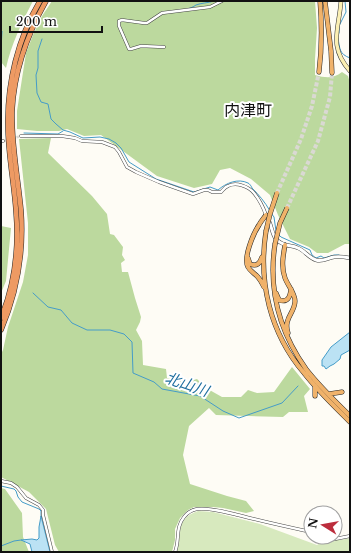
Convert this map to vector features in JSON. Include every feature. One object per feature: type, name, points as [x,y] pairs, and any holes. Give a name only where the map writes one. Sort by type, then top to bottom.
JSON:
[{"type":"highway","points":[[1,318],[10,292],[17,248],[16,211],[8,128],[8,100],[14,63],[32,15],[40,1]]},
{"type":"highway","points":[[1,330],[14,293],[19,273],[22,248],[21,210],[12,125],[14,88],[28,36],[46,1]]},
{"type":"highway","points":[[319,72],[322,52],[320,1]]},
{"type":"highway","points":[[326,1],[332,72]]},
{"type":"highway","points":[[277,193],[266,231],[263,254],[265,288],[271,312],[276,327],[286,347],[303,373],[350,422]]},
{"type":"highway","points":[[287,208],[280,224],[273,257],[274,298],[282,326],[291,345],[307,370],[350,416]]},
{"type":"highway","points":[[265,288],[257,276],[249,269],[246,262],[254,234],[266,215]]},
{"type":"highway","points":[[285,244],[283,268],[285,278],[294,293],[295,302],[287,322],[287,330],[291,345]]},
{"type":"highway","points":[[247,256],[250,264],[257,265],[263,254]]},
{"type":"highway","points":[[273,285],[278,298],[282,301],[288,300],[291,289]]},
{"type":"highway","points":[[315,386],[315,396]]},
{"type":"highway","points":[[329,394],[342,392]]},
{"type":"main road","points":[[341,1],[336,32],[337,47],[340,57],[350,71]]},
{"type":"street","points":[[164,47],[141,46],[129,49],[119,26],[120,21],[147,23],[162,13],[210,7],[222,1]]},
{"type":"street","points":[[21,136],[62,136],[75,138],[82,141],[108,143],[115,147],[119,152],[127,167],[159,182],[193,194],[204,190],[221,192],[227,186],[233,184],[241,185],[251,190],[255,194],[266,215],[274,237],[280,242],[298,247],[316,260],[326,260],[334,257],[350,258]]},
{"type":"street","points":[[1,481],[11,483],[18,487],[26,498],[39,505],[43,510],[52,552]]},
{"type":"street","points":[[175,552],[177,548],[180,522],[190,512],[196,510],[215,510],[303,530]]},
{"type":"green space","points":[[1,1],[33,1],[17,34],[6,68],[1,62]]},
{"type":"green space","points":[[52,1],[315,1],[317,28],[315,75],[329,77],[336,76],[342,72],[348,76],[350,83],[350,244],[345,244],[328,253],[317,253],[309,247],[290,239],[270,195],[251,179],[230,168],[220,170],[212,184],[194,188],[157,176],[101,135],[84,136],[67,129],[59,131],[37,131],[17,129],[17,111],[26,53],[42,16]]},
{"type":"green space","points":[[51,138],[48,153],[92,196],[107,214],[110,234],[114,235],[123,247],[122,255],[125,260],[121,263],[122,272],[128,272],[141,317],[136,330],[142,341],[143,365],[166,369],[167,378],[190,381],[197,379],[206,388],[222,397],[241,397],[248,390],[257,393],[274,392],[292,367],[310,389],[304,396],[308,412],[289,412],[283,417],[216,415],[209,408],[189,426],[183,455],[190,484],[246,501],[254,511],[246,513],[213,507],[194,507],[188,510],[180,518],[175,529],[175,540],[172,552],[59,552],[55,545],[46,509],[29,492],[1,477],[1,354],[23,282],[28,255],[28,223],[19,139]]},
{"type":"green space","points":[[1,226],[11,228],[6,281],[1,293]]},
{"type":"green space","points":[[1,488],[5,489],[22,513],[23,537],[29,552],[1,552]]},
{"type":"green space","points":[[198,511],[213,512],[260,524],[303,540],[303,545],[343,545],[343,539],[350,538],[350,552],[176,552],[182,523],[190,515]]},
{"type":"water","points":[[350,332],[350,350],[341,355],[340,359],[326,369],[322,366],[322,360],[331,347]]},
{"type":"water","points":[[41,516],[50,552],[32,552],[30,544],[21,540],[37,540],[39,538]]},
{"type":"waterway","points":[[187,9],[198,4],[214,1]]},
{"type":"waterway","points":[[339,33],[339,26],[346,12],[345,1]]},
{"type":"waterway","points":[[1,30],[1,50]]},
{"type":"waterway","points":[[338,38],[342,53],[350,58]]},
{"type":"waterway","points":[[42,39],[38,51],[38,68],[36,75],[37,93],[41,102],[48,104],[51,119],[63,130],[83,138],[100,137],[109,139],[121,148],[129,162],[156,179],[194,192],[210,187],[218,190],[228,183],[236,181],[248,183],[270,211]]},
{"type":"waterway","points":[[24,133],[58,134],[63,131]]},
{"type":"waterway","points":[[271,213],[274,217],[276,231]]},
{"type":"waterway","points":[[279,235],[310,250],[312,255],[316,258],[321,256],[324,258],[339,255]]},
{"type":"waterway","name":"北山川","points":[[33,293],[48,307],[61,310],[72,323],[87,330],[110,330],[124,334],[132,342],[133,373],[154,382],[162,389],[200,396],[223,411],[239,418],[282,403],[298,386]]},
{"type":"waterway","points":[[1,486],[14,489],[22,502],[41,511],[41,517]]},
{"type":"waterway","points":[[1,546],[21,540]]},
{"type":"tunnel","points":[[277,193],[301,139],[312,106],[319,72]]},
{"type":"tunnel","points":[[287,208],[318,141],[330,97],[332,73]]},
{"type":"tunnel","points":[[3,141],[21,136]]},
{"type":"district","name":"内津町","points":[[248,110]]}]
